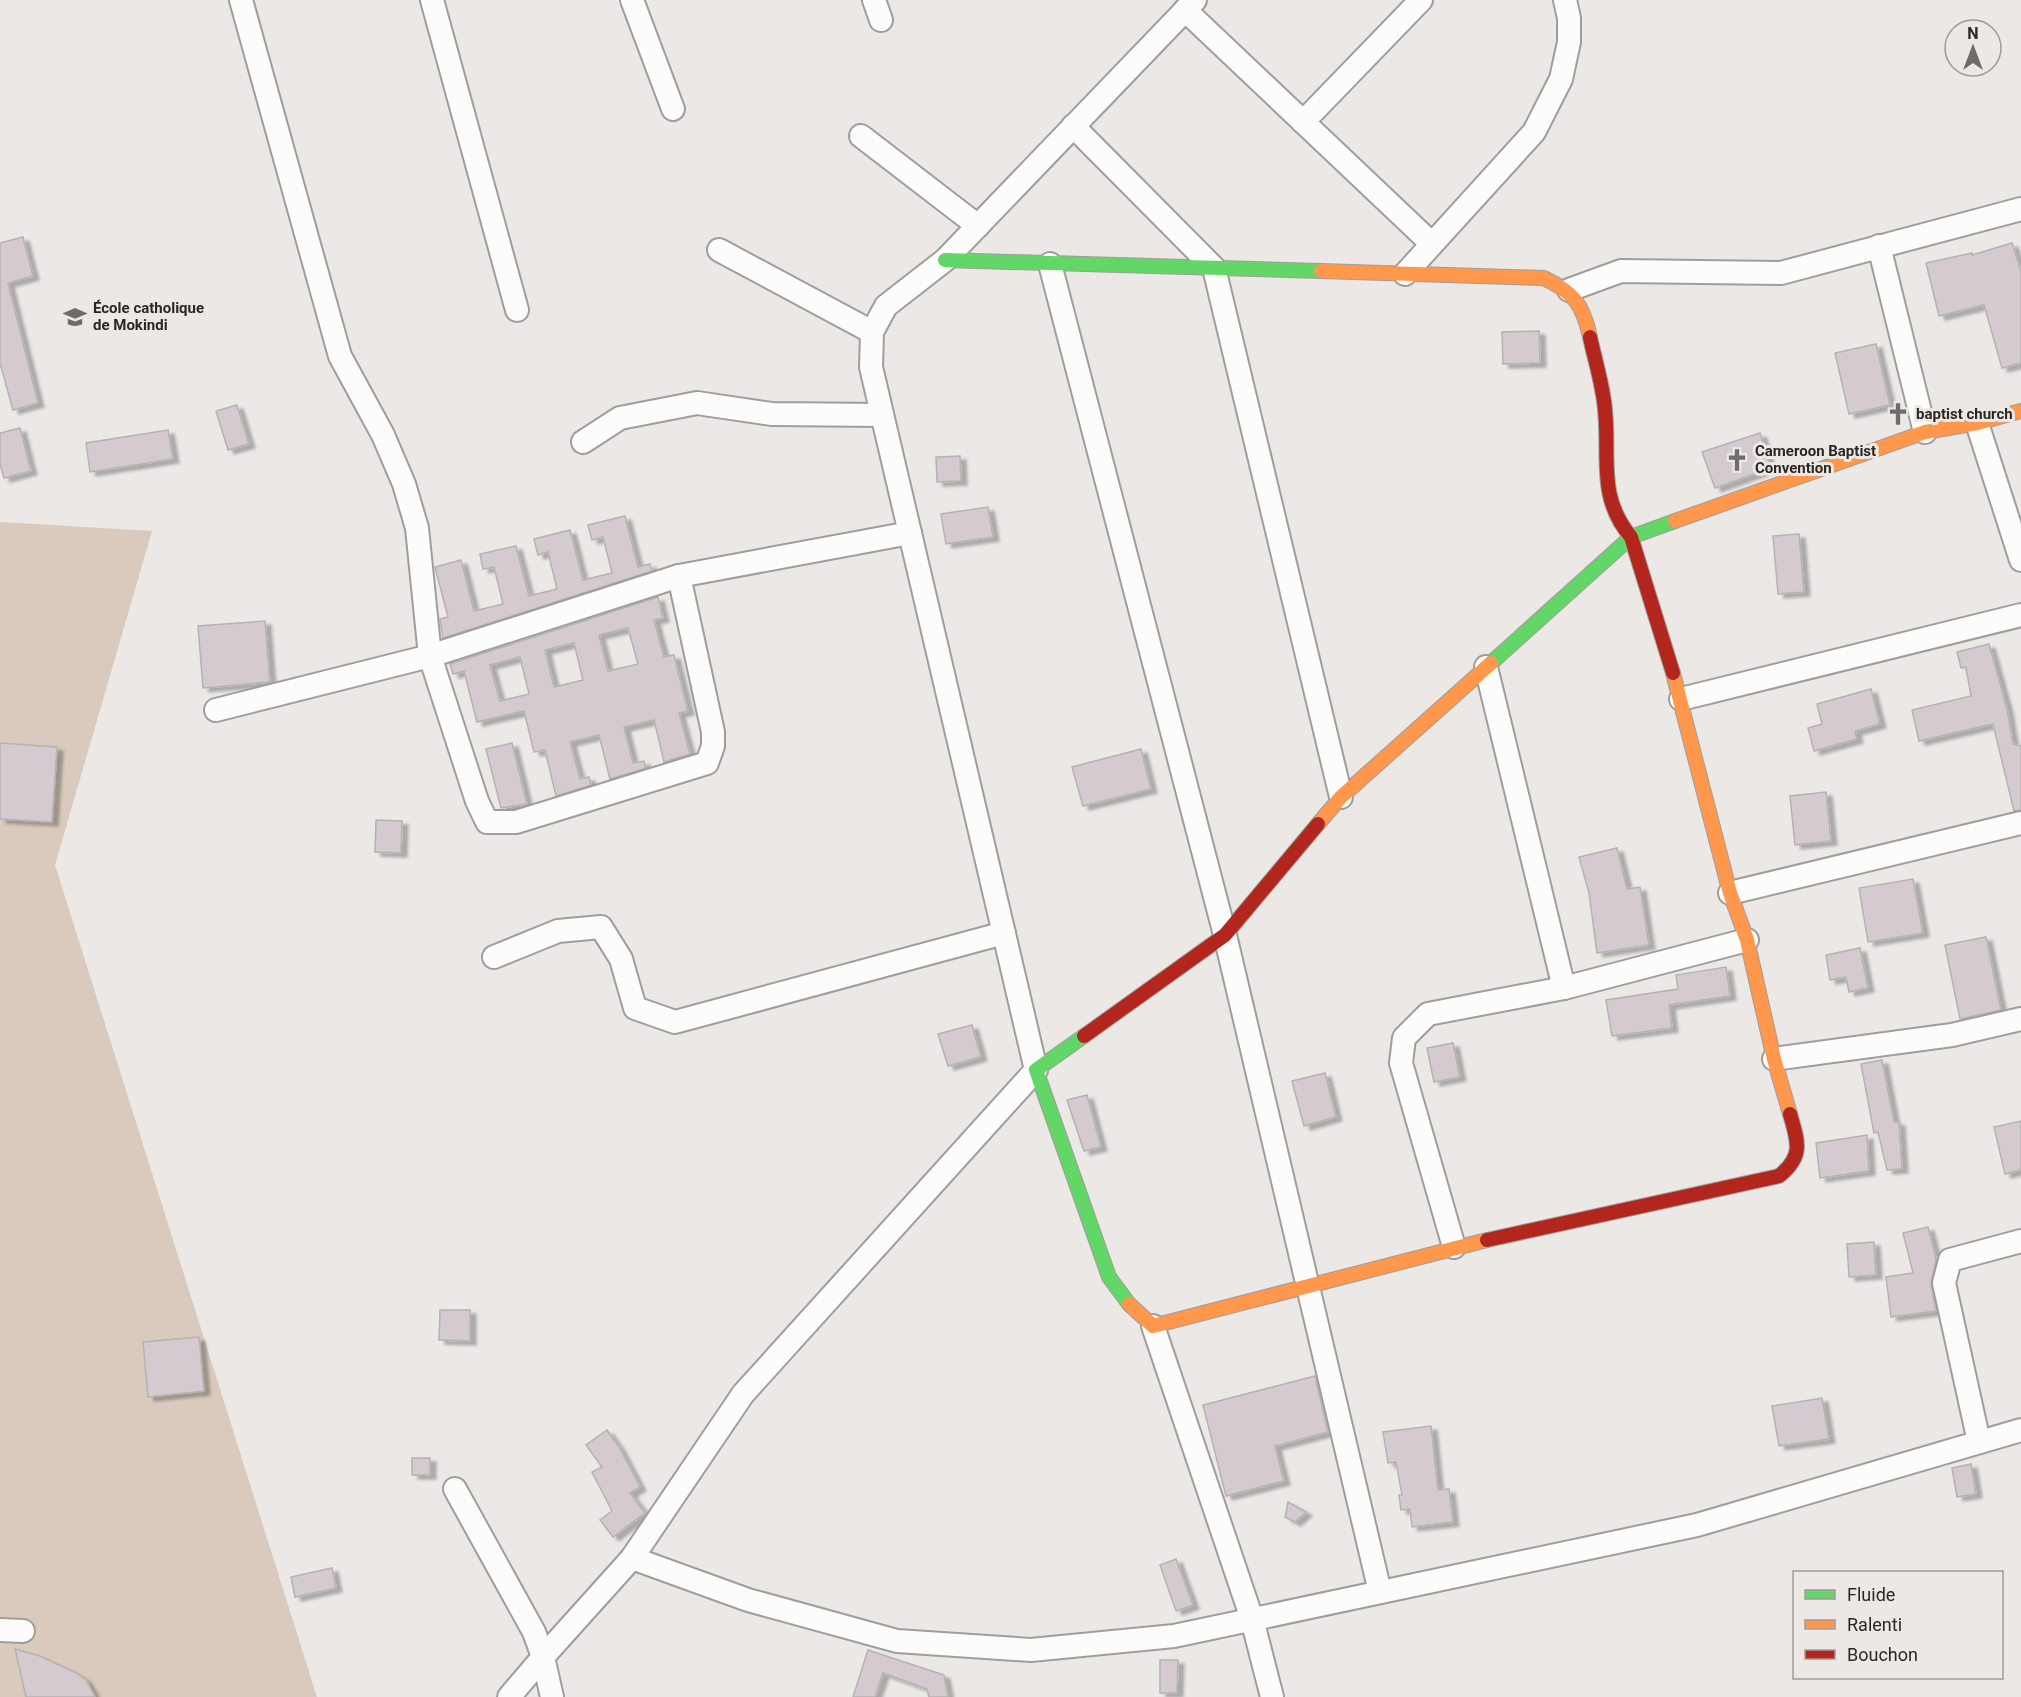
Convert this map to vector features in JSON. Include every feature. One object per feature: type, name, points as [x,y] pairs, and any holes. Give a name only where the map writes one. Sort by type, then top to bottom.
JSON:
[{"type":"street","points":[[240,0],[340,356],[383,435],[404,484],[417,528],[430,656],[477,801],[487,822],[516,822],[707,763],[713,746],[713,732],[679,576]]},
{"type":"street","points":[[432,0],[517,310]]},
{"type":"street","points":[[632,0],[674,109]]},
{"type":"street","points":[[1304,122],[1421,0]]},
{"type":"street","points":[[1405,274],[1534,132],[1561,80],[1569,42],[1569,18],[1565,0]]},
{"type":"street","points":[[1272,1697],[1252,1619],[1153,1326],[1130,1306],[1109,1277],[1036,1070],[871,367],[872,332],[886,306],[945,260],[1190,5],[1304,122],[1432,244]]},
{"type":"street","points":[[1073,126],[1214,268],[1341,797]]},
{"type":"street","points":[[861,136],[978,226]]},
{"type":"street","points":[[1569,290],[1621,271],[1781,273],[2021,209]]},
{"type":"street","points":[[1879,246],[1925,432]]},
{"type":"street","points":[[719,250],[872,332]]},
{"type":"street","points":[[945,260],[1544,278],[1569,290],[1587,322],[1605,410],[1607,492],[1618,522],[1631,537],[1681,699],[1730,893],[1747,940],[1774,1059],[1799,1144],[1792,1166],[1779,1176],[1454,1247],[1153,1326]]},
{"type":"street","points":[[1050,264],[1225,935],[1380,1592]]},
{"type":"street","points":[[583,442],[620,418],[697,403],[772,414],[882,415]]},
{"type":"street","points":[[509,1697],[632,1558],[743,1394],[1036,1070],[1225,935],[1341,797],[1631,537],[1925,432],[1977,423],[2021,411]]},
{"type":"street","points":[[1977,423],[2021,560]]},
{"type":"street","points":[[216,710],[430,656],[679,576],[910,533]]},
{"type":"street","points":[[1681,699],[2021,615]]},
{"type":"street","points":[[1486,667],[1564,988]]},
{"type":"street","points":[[1730,893],[2021,823]]},
{"type":"street","points":[[494,957],[558,932],[602,927],[621,959],[635,1008],[654,1017],[675,1022],[1004,933]]},
{"type":"street","points":[[1454,1247],[1401,1063],[1404,1038],[1428,1014],[1564,988],[1747,940]]},
{"type":"street","points":[[1774,1059],[1952,1035],[2021,1019]]},
{"type":"street","points":[[1979,1442],[1944,1283],[1950,1260],[2021,1241]]},
{"type":"street","points":[[632,1558],[748,1600],[897,1641],[1031,1650],[1174,1636],[1696,1525],[2021,1430]]},
{"type":"street","points":[[455,1489],[534,1632],[543,1657],[552,1697]]},
{"type":"street","points":[[0,1630],[23,1631]]},
{"type":"shaded area","points":[[0,522],[152,531],[55,865],[317,1697],[0,1697]]},
{"type":"building","points":[[23,237],[33,276],[8,283],[38,403],[13,410],[0,363],[0,243]]},
{"type":"building","points":[[2012,243],[2021,271],[2021,363],[2002,368],[1984,305],[1939,316],[1926,263],[1972,253],[1972,255]]},
{"type":"building","points":[[1539,331],[1540,363],[1503,364],[1502,332]]},
{"type":"building","points":[[1876,344],[1890,405],[1849,414],[1835,353]]},
{"type":"building","points":[[237,405],[249,444],[228,450],[216,411]]},
{"type":"building","points":[[20,428],[31,471],[4,478],[0,464],[0,433]]},
{"type":"building","points":[[168,430],[173,459],[90,472],[86,443]]},
{"type":"building","name":"Cameroon Baptist Convention","points":[[1760,433],[1771,468],[1715,488],[1702,452]]},
{"type":"building","points":[[960,456],[961,481],[937,482],[936,457]]},
{"type":"building","points":[[988,507],[993,537],[946,544],[941,514]]},
{"type":"building","points":[[625,516],[638,567],[650,564],[652,571],[443,638],[440,619],[448,617],[435,567],[461,560],[474,611],[503,604],[494,567],[483,569],[480,554],[516,546],[529,596],[557,589],[548,552],[538,555],[534,539],[570,530],[583,580],[612,573],[603,537],[592,540],[588,525]]},
{"type":"building","points":[[1799,534],[1804,592],[1778,594],[1773,536]]},
{"type":"building","points":[[658,597],[663,618],[654,620],[664,657],[674,655],[688,711],[679,713],[690,754],[664,762],[654,720],[624,727],[633,763],[644,761],[646,768],[610,779],[599,735],[570,742],[580,779],[589,777],[591,785],[556,796],[545,750],[534,752],[524,711],[477,722],[464,671],[453,674],[450,664]],"holes":[[[628,628],[638,664],[608,671],[599,635]],[[574,643],[583,680],[554,687],[545,650]],[[520,657],[529,694],[500,701],[490,665]]]},
{"type":"building","points":[[265,621],[270,682],[203,688],[198,626]]},
{"type":"building","points":[[1989,644],[2007,709],[2013,744],[2021,746],[2021,810],[2014,811],[1993,724],[1919,741],[1912,710],[1971,696],[1966,667],[1961,668],[1957,652]]},
{"type":"building","points":[[1871,689],[1880,724],[1855,731],[1857,739],[1814,751],[1808,728],[1822,724],[1817,704]]},
{"type":"building","points":[[0,743],[57,747],[52,822],[0,819]]},
{"type":"building","points":[[512,743],[527,804],[501,808],[486,749]]},
{"type":"building","points":[[1141,749],[1151,789],[1083,806],[1072,767]]},
{"type":"building","points":[[1826,792],[1831,841],[1795,845],[1790,796]]},
{"type":"building","points":[[376,820],[402,821],[401,853],[375,852]]},
{"type":"building","points":[[1617,848],[1627,889],[1640,887],[1649,945],[1597,953],[1589,893],[1579,857]]},
{"type":"building","points":[[1913,879],[1923,933],[1868,942],[1859,888]]},
{"type":"building","points":[[1986,937],[2001,1010],[1960,1019],[1945,945]]},
{"type":"building","points":[[1860,948],[1868,988],[1849,992],[1846,977],[1830,980],[1826,955]]},
{"type":"building","points":[[1726,967],[1730,996],[1669,1005],[1672,1028],[1612,1036],[1606,1000],[1678,989],[1676,975]]},
{"type":"building","points":[[972,1025],[981,1057],[948,1066],[938,1034]]},
{"type":"building","points":[[1453,1043],[1460,1077],[1434,1082],[1427,1048]]},
{"type":"building","points":[[1882,1060],[1894,1122],[1899,1122],[1902,1169],[1887,1170],[1878,1132],[1874,1133],[1861,1064]]},
{"type":"building","points":[[1325,1073],[1336,1117],[1304,1126],[1292,1081]]},
{"type":"building","points":[[1087,1095],[1101,1147],[1084,1151],[1067,1100]]},
{"type":"building","points":[[2021,1121],[2021,1170],[2005,1174],[1994,1127]]},
{"type":"building","points":[[1867,1135],[1869,1171],[1820,1178],[1816,1143]]},
{"type":"building","points":[[1928,1227],[1936,1259],[1931,1285],[1936,1311],[1891,1317],[1886,1277],[1913,1273],[1903,1233]]},
{"type":"building","points":[[1874,1242],[1876,1275],[1849,1277],[1847,1244]]},
{"type":"building","points":[[440,1310],[470,1310],[470,1341],[439,1340]]},
{"type":"building","points":[[199,1337],[204,1391],[148,1397],[143,1342]]},
{"type":"building","points":[[1315,1376],[1328,1432],[1275,1446],[1284,1481],[1226,1496],[1203,1405]]},
{"type":"building","points":[[1822,1398],[1829,1439],[1779,1446],[1772,1406]]},
{"type":"building","points":[[1431,1426],[1438,1490],[1449,1489],[1453,1522],[1412,1527],[1410,1509],[1401,1510],[1399,1495],[1402,1495],[1396,1462],[1388,1463],[1383,1432]]},
{"type":"building","points":[[607,1430],[619,1447],[640,1487],[630,1493],[645,1513],[613,1537],[600,1520],[612,1511],[592,1472],[602,1467],[586,1445]]},
{"type":"building","points":[[412,1458],[430,1458],[430,1475],[412,1475]]},
{"type":"building","points":[[1971,1464],[1976,1494],[1957,1497],[1952,1468]]},
{"type":"building","points":[[1288,1502],[1306,1512],[1295,1522],[1285,1517]]},
{"type":"building","points":[[1176,1559],[1193,1605],[1176,1611],[1160,1565]]},
{"type":"building","points":[[332,1568],[336,1588],[295,1597],[291,1577]]},
{"type":"building","points":[[15,1649],[40,1656],[76,1673],[86,1680],[95,1697],[26,1697]]},
{"type":"building","points":[[868,1650],[944,1675],[948,1697],[929,1697],[927,1689],[883,1673],[875,1697],[853,1697]]},
{"type":"building","points":[[1160,1660],[1178,1660],[1177,1693],[1160,1693]]},
{"type":"traffic: fast","points":[[945,260],[1321,271]]},
{"type":"traffic: fast","points":[[1491,663],[1631,537],[1675,521]]},
{"type":"traffic: fast","points":[[1084,1036],[1036,1070],[1109,1277],[1129,1304]]},
{"type":"traffic: slow","points":[[1321,271],[1544,278],[1562,288],[1575,300],[1584,316],[1590,337]]},
{"type":"traffic: slow","points":[[1675,521],[1925,432],[1977,423],[2021,411]]},
{"type":"traffic: slow","points":[[1318,824],[1341,797],[1491,663]]},
{"type":"traffic: slow","points":[[1673,673],[1730,893],[1747,940],[1774,1059],[1790,1114]]},
{"type":"traffic: slow","points":[[1129,1304],[1153,1326],[1487,1240]]},
{"type":"traffic: jam","points":[[1590,337],[1604,401],[1609,492],[1620,522],[1631,537],[1673,673]]},
{"type":"traffic: jam","points":[[1084,1036],[1225,935],[1318,824]]},
{"type":"traffic: jam","points":[[1487,1240],[1779,1176],[1787,1169],[1796,1155],[1797,1141],[1790,1114]]},
{"type":"place","name":"École catholique de Mokindi","points":[[75,317]]},
{"type":"place","name":"baptist church","points":[[1898,414]]},
{"type":"place","name":"Cameroon Baptist Convention","points":[[1737,460]]}]
